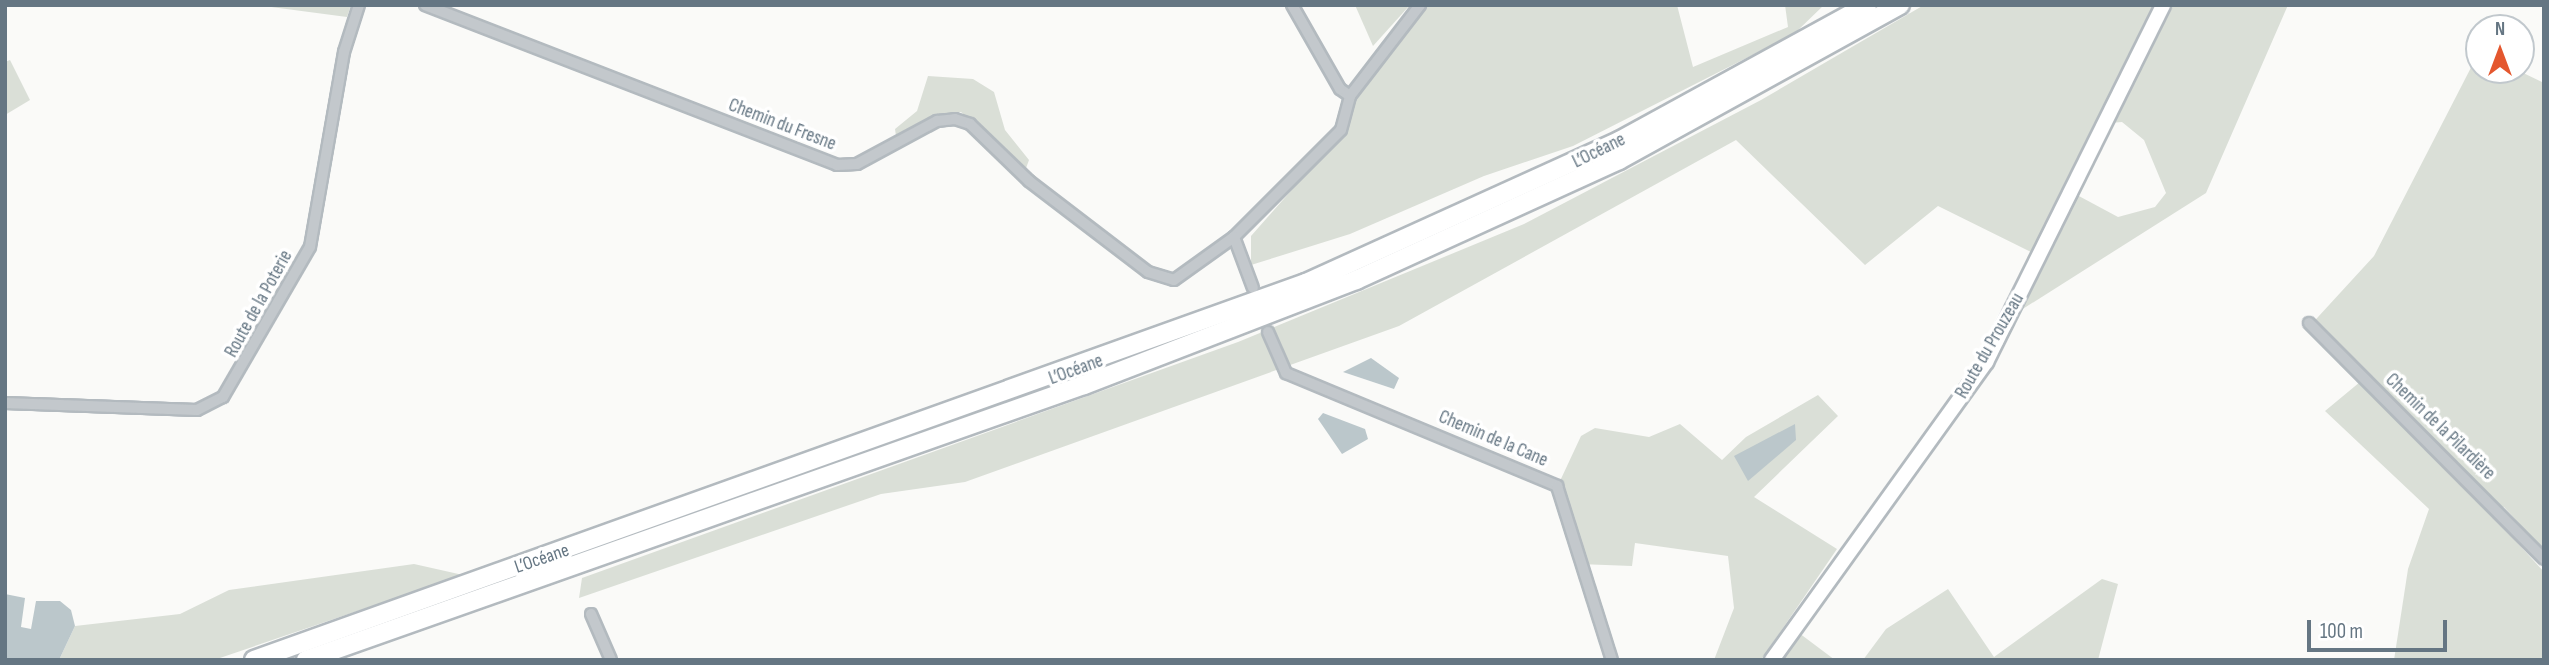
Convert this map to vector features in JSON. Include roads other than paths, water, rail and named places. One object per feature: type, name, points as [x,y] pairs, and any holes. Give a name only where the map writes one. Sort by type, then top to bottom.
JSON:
[{"type":"highway","name":"L’Océane","points":[[254,660],[1294,288],[1595,153],[1867,5]]},
{"type":"highway","name":"L’Océane","points":[[306,660],[1084,385],[1332,290],[1619,160],[1900,5]]},
{"type":"street","name":"Route de la Poterie","points":[[5,403],[197,411],[223,397],[310,247],[344,52],[359,5]]},
{"type":"street","name":"Chemin du Fresne","points":[[425,5],[837,165],[857,164],[937,121],[970,124],[1029,181],[1162,279],[1189,275],[1234,237],[1332,142],[1350,96],[1420,5]]},
{"type":"street","points":[[1293,5],[1340,89],[1350,96]]},
{"type":"street","name":"Route du Prouzeau","points":[[1772,660],[1986,362],[2163,5]]},
{"type":"street","points":[[1234,237],[1253,288]]},
{"type":"street","name":"Chemin de la Pilardière","points":[[2309,323],[2544,559]]},
{"type":"street","name":"Chemin de la Cane","points":[[1268,332],[1286,373],[1557,486],[1612,660]]},
{"type":"street","points":[[591,614],[611,660]]}]
